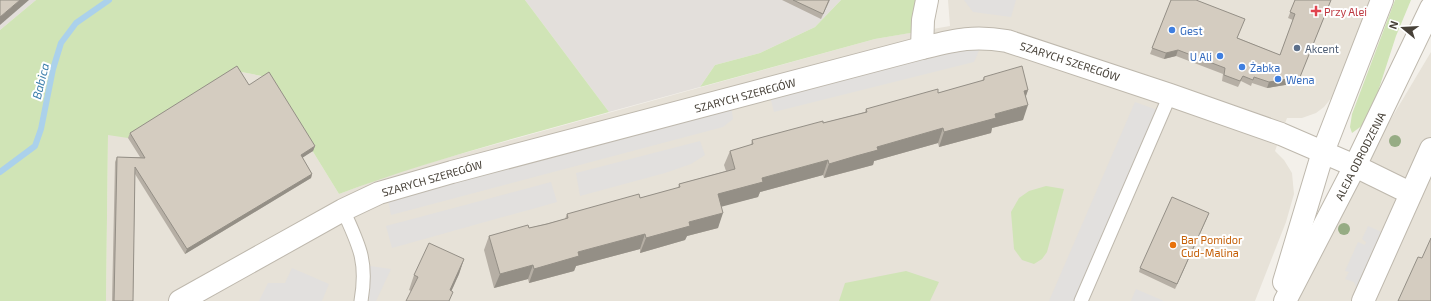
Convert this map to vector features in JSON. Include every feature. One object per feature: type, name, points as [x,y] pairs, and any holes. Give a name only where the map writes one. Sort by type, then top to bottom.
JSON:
[{"type":"street","points":[[922,48],[923,20],[927,0]]},
{"type":"street","points":[[1278,301],[1323,152],[1382,0]]},
{"type":"street","name":"ALEJA ODRODZENIA","points":[[1285,301],[1355,166],[1431,8]]},
{"type":"street","name":"SZARYCH SZEREGÓW","points":[[180,301],[343,210],[379,193],[452,172],[922,48],[962,39],[985,37],[1007,41],[1170,95],[1281,134],[1355,166],[1410,193]]},
{"type":"street","points":[[1363,301],[1410,193],[1431,149]]},
{"type":"lane","points":[[1081,301],[1170,95]]},
{"type":"lane","points":[[343,210],[363,256],[364,276],[361,301]]},
{"type":"shaded area","points":[[0,0],[36,0],[0,30]]},
{"type":"shaded area","points":[[525,0],[841,0],[815,27],[760,53],[715,65],[700,87],[609,112]]},
{"type":"shaded area","points":[[948,0],[1370,0],[1333,96],[1324,107],[1316,113],[1302,118],[1287,118],[1275,151],[1284,160],[1292,173],[1294,194],[1286,222],[1255,301],[106,301],[108,135],[236,71],[267,77],[339,194],[389,175],[446,158],[875,39],[950,26]]},
{"type":"shaded area","points":[[964,0],[1016,0],[1011,17],[973,12]]},
{"type":"shaded area","points":[[985,37],[974,62],[774,112],[771,100],[790,83]]},
{"type":"shaded area","points":[[1431,52],[1431,301],[1296,301],[1379,139]]},
{"type":"shaded area","points":[[730,99],[733,119],[723,127],[391,215],[386,191]]},
{"type":"shaded area","points":[[1135,102],[1163,112],[1081,301],[1049,301]]},
{"type":"shaded area","points":[[700,141],[705,155],[691,164],[665,173],[580,196],[576,173]]},
{"type":"shaded area","points":[[551,182],[557,202],[392,248],[386,226]]},
{"type":"shaded area","points":[[1368,226],[1391,236],[1367,291],[1356,287],[1354,282],[1345,279],[1349,272],[1345,271],[1358,242],[1365,245],[1366,242],[1362,239]]},
{"type":"shaded area","points":[[363,265],[391,269],[376,301],[361,301]]},
{"type":"shaded area","points":[[292,268],[329,284],[322,301],[259,301],[268,283],[285,283]]},
{"type":"shaded area","points":[[1136,289],[1164,301],[1131,301]]},
{"type":"green space","points":[[36,0],[525,0],[609,112],[439,160],[339,194],[267,77],[236,71],[128,138],[108,135],[106,301],[0,301],[0,30]]},
{"type":"green space","points":[[841,0],[927,0],[922,31],[875,39],[700,87],[715,65],[760,53],[815,27]]},
{"type":"green space","points":[[1395,0],[1411,0],[1396,36],[1372,110],[1363,125],[1352,133],[1350,127],[1352,114]]},
{"type":"green space","points":[[1046,186],[1064,189],[1047,252],[1042,259],[1034,264],[1022,260],[1014,249],[1011,212],[1019,198],[1029,191]]},
{"type":"green space","points":[[906,271],[939,282],[930,301],[839,301],[845,283]]},
{"type":"building","points":[[0,0],[20,0],[0,17]]},
{"type":"building","points":[[793,0],[829,0],[823,14]]},
{"type":"building","points":[[1171,0],[1196,0],[1245,19],[1237,38],[1280,55],[1295,14],[1290,12],[1295,0],[1331,0],[1300,77],[1269,82],[1254,77],[1253,80],[1243,76],[1240,81],[1224,75],[1225,68],[1178,50],[1166,53],[1152,48]]},
{"type":"building","points":[[237,66],[249,85],[269,72],[315,146],[301,155],[312,174],[187,249],[135,167],[133,301],[114,301],[117,157],[145,158],[130,133]]},
{"type":"building","points":[[1022,66],[1028,90],[1024,91],[1028,105],[995,114],[996,118],[944,132],[943,128],[877,147],[878,150],[829,164],[828,160],[762,178],[763,182],[718,194],[723,213],[689,222],[690,226],[646,238],[645,234],[578,252],[579,256],[534,269],[533,265],[500,274],[489,236],[528,225],[529,228],[547,224],[568,218],[567,214],[639,194],[640,198],[680,187],[679,184],[735,169],[730,151],[753,144],[752,140],[823,121],[823,123],[867,112],[866,109],[938,89],[938,93],[984,80],[984,77]]},
{"type":"building","name":"Bar Pomidor Cud-Malina","points":[[1172,197],[1209,213],[1177,284],[1140,268]]},
{"type":"building","points":[[1431,238],[1431,301],[1398,301],[1418,257],[1422,258]]},
{"type":"building","points":[[429,243],[464,259],[450,290],[453,292],[449,301],[406,301],[418,277],[414,275]]},
{"type":"waterway","name":"Babica","points":[[0,172],[35,146],[41,129],[53,69],[61,43],[76,23],[109,0]]},
{"type":"place","name":"Przy Alei","points":[[1316,11]]},
{"type":"place","name":"Gest","points":[[1172,30]]},
{"type":"place","name":"Akcent","points":[[1297,48]]},
{"type":"place","name":"U Ali","points":[[1220,56]]},
{"type":"place","name":"Żabka","points":[[1242,67]]},
{"type":"place","name":"Wena","points":[[1278,79]]},
{"type":"place","name":"Bar Pomidor Cud-Malina","points":[[1173,245]]}]
